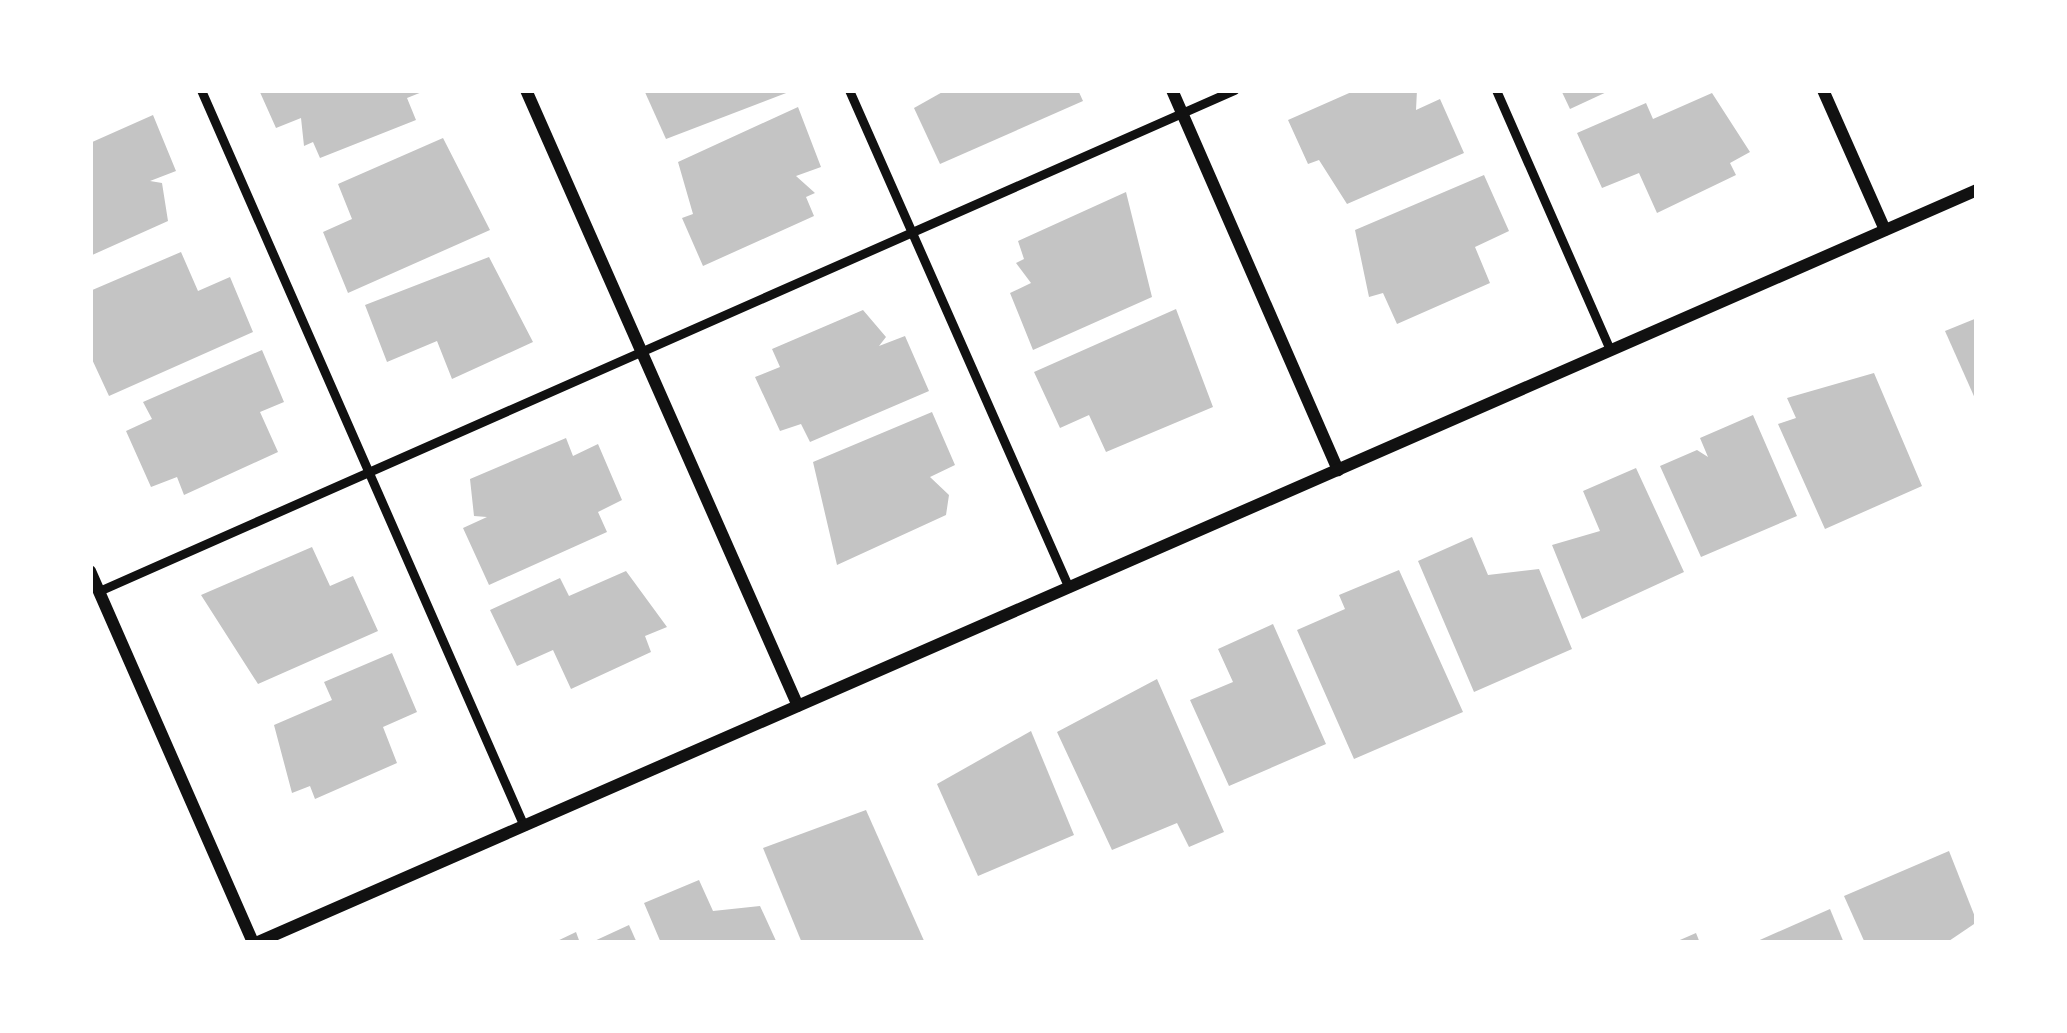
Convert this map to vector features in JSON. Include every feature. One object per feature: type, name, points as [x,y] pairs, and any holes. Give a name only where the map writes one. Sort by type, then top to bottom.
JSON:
[{"type":"street","points":[[526,90],[798,706]]},
{"type":"street","points":[[1172,90],[1338,470]]},
{"type":"street","points":[[1823,90],[1886,230]]},
{"type":"street","points":[[90,571],[255,943],[1977,190]]},
{"type":"lane","points":[[201,90],[524,826]]},
{"type":"lane","points":[[849,90],[1069,588]]},
{"type":"lane","points":[[99,591],[1234,90]]},
{"type":"lane","points":[[1496,90],[1610,350]]},
{"type":"building","points":[[259,90],[427,90],[407,98],[416,120],[320,158],[313,142],[304,146],[301,118],[276,128]]},
{"type":"building","points":[[644,90],[794,90],[666,139]]},
{"type":"building","points":[[946,90],[1078,90],[1083,101],[940,164],[914,108]]},
{"type":"building","points":[[1356,90],[1417,90],[1416,110],[1440,99],[1464,153],[1347,204],[1319,160],[1308,164],[1288,120]]},
{"type":"building","points":[[1561,90],[1611,90],[1570,109]]},
{"type":"building","points":[[1712,93],[1750,152],[1730,163],[1736,175],[1657,213],[1639,173],[1602,188],[1577,133],[1646,103],[1653,119]]},
{"type":"building","points":[[798,107],[821,167],[796,176],[815,193],[806,197],[814,216],[703,266],[682,218],[693,214],[678,162]]},
{"type":"building","points":[[153,115],[176,171],[150,181],[162,183],[168,221],[90,256],[90,143]]},
{"type":"building","points":[[443,138],[490,230],[348,293],[323,232],[352,219],[338,184]]},
{"type":"building","points":[[1484,175],[1509,231],[1475,247],[1490,283],[1397,324],[1383,293],[1369,297],[1355,230]]},
{"type":"building","points":[[1126,192],[1152,297],[1033,350],[1010,293],[1031,283],[1016,263],[1024,259],[1018,241]]},
{"type":"building","points":[[181,252],[198,291],[230,277],[253,332],[109,396],[90,355],[90,291]]},
{"type":"building","points":[[489,257],[533,342],[452,379],[437,341],[387,362],[365,305]]},
{"type":"building","points":[[1176,309],[1213,407],[1106,452],[1089,415],[1060,428],[1034,372]]},
{"type":"building","points":[[863,310],[886,337],[879,346],[905,336],[929,391],[810,442],[801,424],[780,431],[755,377],[780,367],[772,349]]},
{"type":"building","points":[[1977,318],[1977,403],[1945,331]]},
{"type":"building","points":[[262,350],[284,402],[260,412],[278,452],[184,495],[177,477],[151,487],[126,431],[152,419],[143,402]]},
{"type":"building","points":[[1874,373],[1922,486],[1825,529],[1778,424],[1796,418],[1787,398]]},
{"type":"building","points":[[932,412],[955,465],[930,477],[949,495],[946,515],[837,565],[813,462]]},
{"type":"building","points":[[1753,415],[1797,516],[1701,557],[1660,466],[1697,450],[1708,457],[1700,438]]},
{"type":"building","points":[[566,438],[573,456],[598,444],[622,500],[598,512],[607,532],[489,585],[463,528],[487,517],[474,516],[470,479]]},
{"type":"building","points":[[1636,468],[1684,572],[1582,619],[1552,545],[1600,531],[1583,491]]},
{"type":"building","points":[[1472,537],[1488,575],[1539,569],[1572,649],[1474,692],[1418,561]]},
{"type":"building","points":[[312,547],[330,586],[353,576],[378,631],[258,684],[201,595]]},
{"type":"building","points":[[1399,570],[1463,712],[1354,759],[1297,630],[1345,609],[1339,595]]},
{"type":"building","points":[[626,571],[667,627],[645,636],[651,652],[571,689],[553,650],[517,666],[490,610],[560,578],[569,596]]},
{"type":"building","points":[[1273,624],[1326,744],[1229,786],[1190,700],[1233,682],[1218,649]]},
{"type":"building","points":[[392,653],[417,712],[383,727],[397,763],[315,799],[310,786],[292,793],[274,725],[332,700],[324,682]]},
{"type":"building","points":[[1157,679],[1224,832],[1189,847],[1177,823],[1112,850],[1057,732]]},
{"type":"building","points":[[1031,731],[1074,835],[978,876],[937,784]]},
{"type":"building","points":[[866,810],[925,943],[802,943],[763,848]]},
{"type":"building","points":[[1949,851],[1977,922],[1946,943],[1865,943],[1844,896]]},
{"type":"building","points":[[699,880],[713,911],[760,906],[777,943],[661,943],[644,903]]},
{"type":"building","points":[[1830,909],[1844,943],[1753,943]]},
{"type":"building","points":[[629,925],[637,943],[590,943]]},
{"type":"building","points":[[576,932],[580,943],[553,943]]},
{"type":"building","points":[[1696,933],[1700,943],[1673,943]]}]
